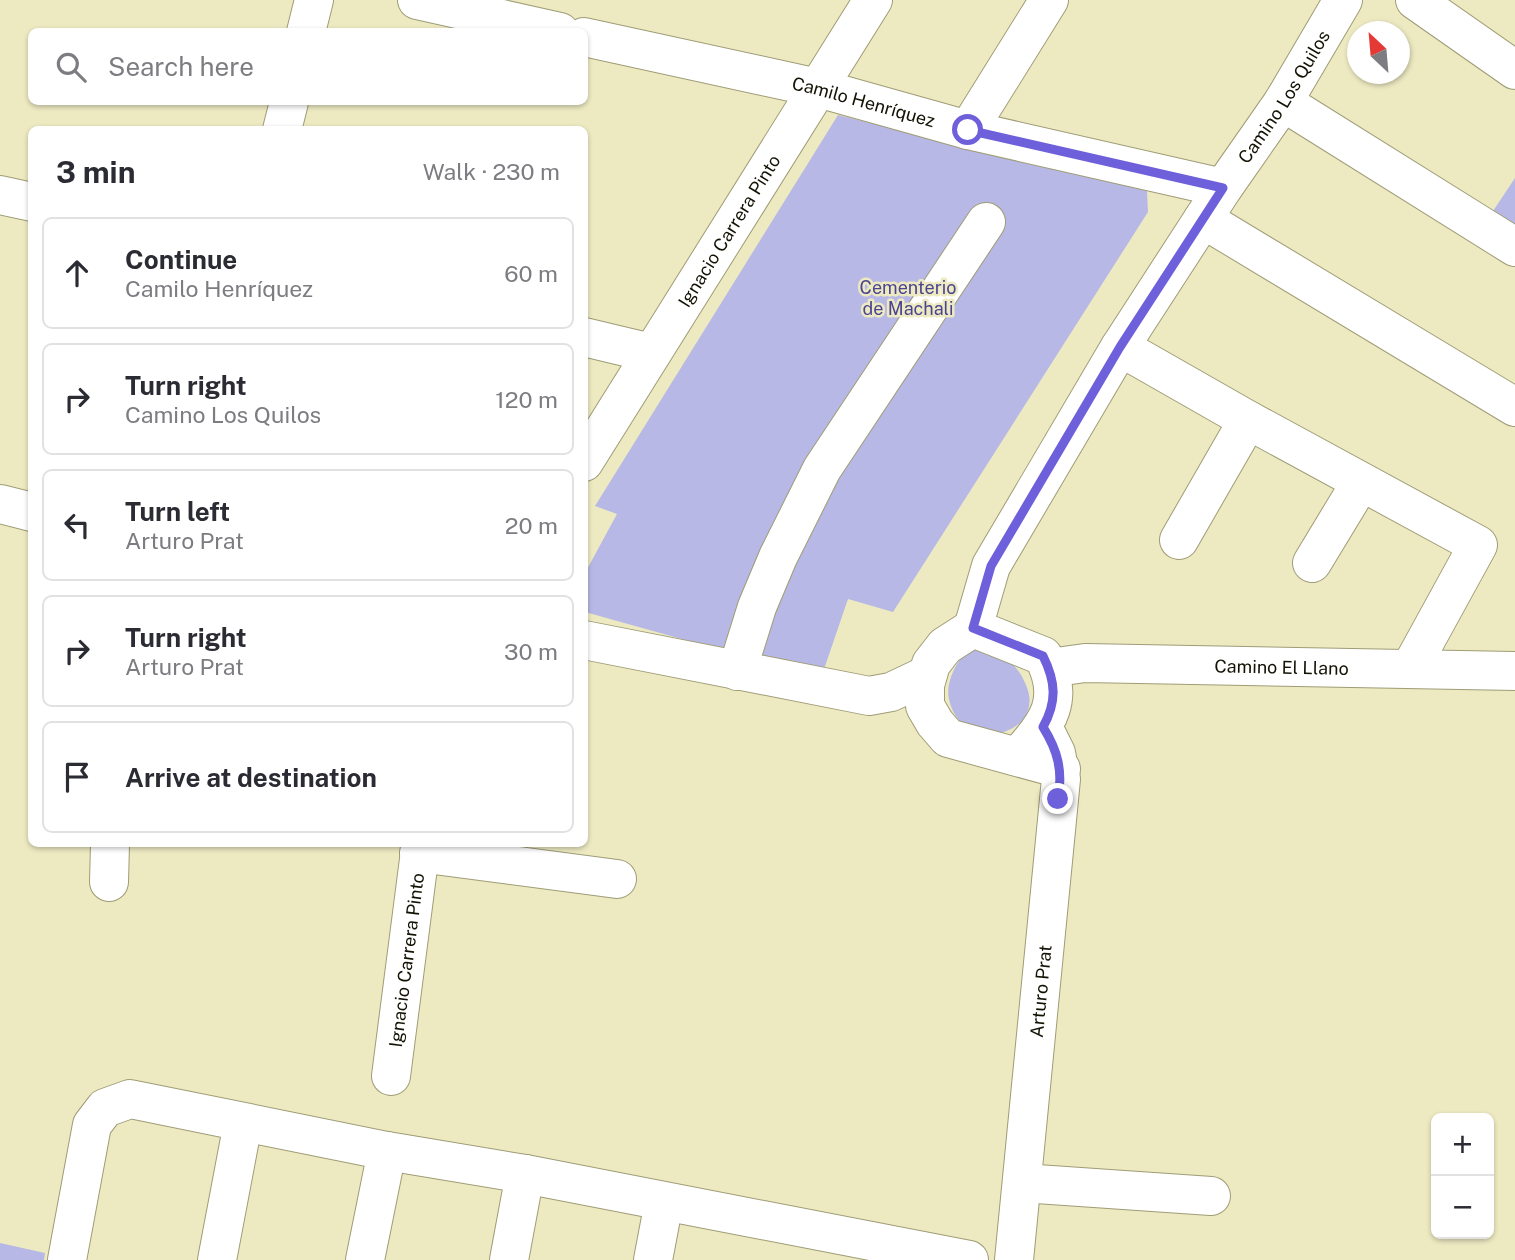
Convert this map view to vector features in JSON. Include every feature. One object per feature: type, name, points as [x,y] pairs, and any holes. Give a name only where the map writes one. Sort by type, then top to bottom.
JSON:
[{"type":"street","points":[[307,28],[314,0]]},
{"type":"street","points":[[417,0],[542,28]]},
{"type":"street","name":"Ignacio Carrera Pinto","points":[[588,455],[873,0]]},
{"type":"street","points":[[968,130],[1049,0]]},
{"type":"street","points":[[1415,0],[1515,71]]},
{"type":"street","name":"Camino Los Quilos","points":[[973,628],[991,566],[1120,347],[1283,102],[1331,4]]},
{"type":"street","name":"Camilo Henríquez","points":[[588,38],[818,88],[1213,204],[1515,407]]},
{"type":"street","points":[[1283,102],[1515,247]]},
{"type":"street","points":[[283,126],[288,105]]},
{"type":"street","points":[[0,195],[28,201]]},
{"type":"street","points":[[737,671],[757,607],[778,557],[822,468],[986,222]]},
{"type":"street","points":[[588,338],[651,353]]},
{"type":"street","points":[[1120,347],[1478,545],[1410,669]]},
{"type":"street","points":[[1179,540],[1248,420]]},
{"type":"street","points":[[1312,563],[1361,482]]},
{"type":"street","points":[[0,505],[28,511]]},
{"type":"street","points":[[1018,756],[1043,727],[1051,712],[1054,690],[1049,668],[1043,656],[973,628],[945,646],[931,664],[925,685],[925,706],[935,723],[948,738],[1060,769]]},
{"type":"street","points":[[588,641],[869,696],[891,692],[928,675]]},
{"type":"street","name":"Camino El Llano","points":[[1049,668],[1085,663],[1515,671]]},
{"type":"street","points":[[869,696],[884,709],[935,723]]},
{"type":"street","name":"Arturo Prat","points":[[1014,1260],[1061,779],[1056,753],[1043,727]]},
{"type":"street","points":[[109,881],[110,847]]},
{"type":"street","points":[[420,848],[617,879]]},
{"type":"street","name":"Ignacio Carrera Pinto","points":[[391,1076],[420,848]]},
{"type":"street","points":[[67,1260],[92,1125],[105,1108],[130,1099],[387,1151],[525,1174],[664,1202],[812,1246],[959,1259]]},
{"type":"street","points":[[217,1260],[243,1123]]},
{"type":"street","points":[[365,1260],[387,1151]]},
{"type":"street","points":[[509,1260],[525,1174]]},
{"type":"street","points":[[1022,1182],[1211,1196]]},
{"type":"street","points":[[653,1260],[664,1202]]},
{"type":"green space","name":"Cementerio de Machali","points":[[838,115],[1147,191],[1148,212],[893,612],[848,599],[821,678],[588,613],[588,567],[617,514],[595,506]]},
{"type":"green space","points":[[1515,178],[1515,224],[1493,211]]},
{"type":"green space","points":[[971,647],[1007,660],[1023,678],[1030,703],[1025,717],[1014,727],[1000,733],[984,734],[969,728],[957,717],[949,699],[949,685],[957,664]]},
{"type":"green space","points":[[0,1243],[45,1253],[44,1260],[0,1260]]},
{"type":"route","points":[[968,130],[1223,188],[1120,347],[991,566],[973,628],[1043,656],[1049,668],[1054,690],[1051,712],[1043,727],[1050,738],[1060,769],[1058,799]]}]
